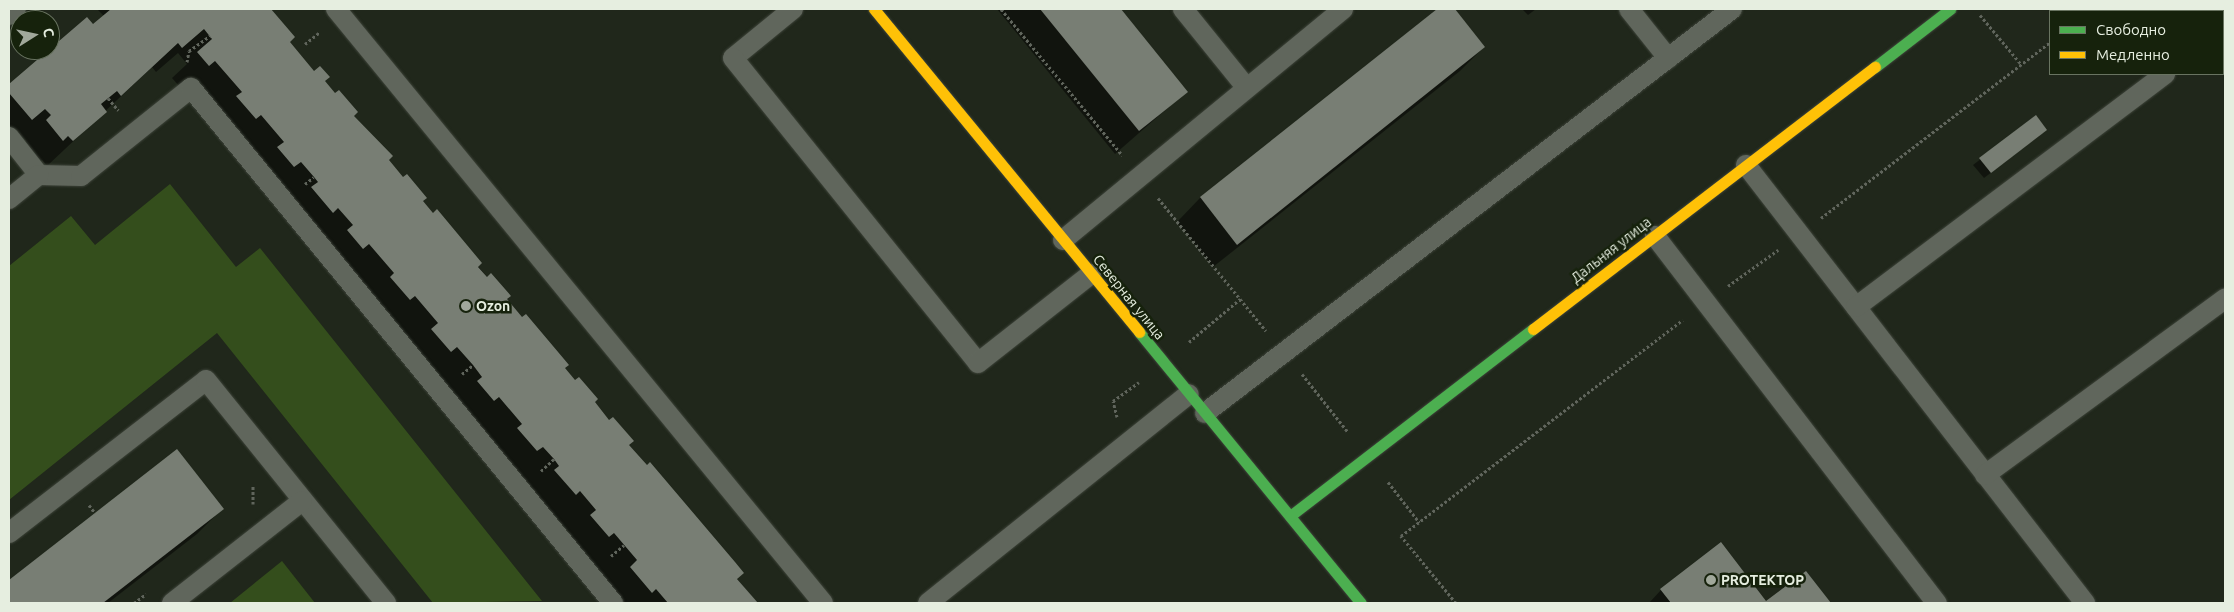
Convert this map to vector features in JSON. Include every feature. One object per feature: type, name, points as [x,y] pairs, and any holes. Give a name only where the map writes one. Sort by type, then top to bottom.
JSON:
[{"type":"street","name":"Северная улица","points":[[874,9],[1361,603]]},
{"type":"street","name":"Дальняя улица","points":[[1290,516],[1950,9]]},
{"type":"lane","points":[[9,15],[16,9]]},
{"type":"lane","points":[[336,9],[823,603]]},
{"type":"lane","points":[[793,9],[733,58],[978,363],[1090,274]]},
{"type":"lane","points":[[1183,9],[1246,87]]},
{"type":"lane","points":[[1063,240],[1246,87],[1344,9]]},
{"type":"lane","points":[[1629,9],[1668,58]]},
{"type":"lane","points":[[1204,413],[1285,354],[1732,9]]},
{"type":"lane","points":[[1856,307],[2164,75]]},
{"type":"lane","points":[[9,199],[39,175],[80,176],[192,88],[613,603]]},
{"type":"lane","points":[[9,137],[39,175]]},
{"type":"lane","points":[[1746,164],[2085,603]]},
{"type":"lane","points":[[1655,236],[1937,603]]},
{"type":"lane","points":[[1985,475],[2225,299]]},
{"type":"lane","points":[[9,533],[206,380],[386,603]]},
{"type":"lane","points":[[928,603],[1189,394]]},
{"type":"lane","points":[[172,603],[302,501]]},
{"type":"path","points":[[1001,9],[1140,176],[1368,456],[1419,522]]},
{"type":"path","points":[[1975,9],[2021,64]]},
{"type":"path","points":[[186,65],[189,51],[210,36]]},
{"type":"path","points":[[1456,603],[1402,536],[1705,303],[1800,235],[2049,43]]},
{"type":"path","points":[[108,98],[120,111]]},
{"type":"path","points":[[252,483],[256,491],[252,508]]},
{"type":"path","points":[[134,603],[148,591]]},
{"type":"green space","points":[[170,184],[236,267],[260,248],[542,601],[433,603],[217,333],[9,500],[9,266],[71,216],[95,245]]},
{"type":"green space","points":[[282,561],[315,603],[230,603]]},
{"type":"building","points":[[111,9],[271,9],[295,37],[290,42],[314,71],[320,66],[330,77],[325,81],[335,93],[339,90],[358,112],[354,116],[393,156],[389,160],[403,177],[407,174],[427,198],[423,201],[433,213],[437,209],[482,263],[478,267],[487,277],[491,273],[511,296],[507,299],[522,317],[526,314],[569,365],[565,368],[575,380],[579,377],[598,399],[595,402],[609,420],[613,417],[634,441],[629,445],[647,465],[650,462],[735,562],[744,573],[737,579],[758,603],[668,603],[656,589],[652,593],[630,567],[637,560],[614,533],[609,537],[590,515],[596,510],[580,491],[576,495],[554,470],[559,466],[554,459],[543,447],[537,451],[517,428],[522,424],[499,397],[494,401],[477,381],[482,377],[473,365],[457,347],[451,352],[431,329],[438,323],[415,296],[410,300],[390,277],[394,273],[369,244],[363,249],[347,230],[353,225],[338,208],[333,213],[311,187],[318,182],[301,162],[294,167],[277,147],[284,142],[261,115],[256,119],[236,96],[242,92],[215,61],[209,66],[197,52],[212,39],[204,29],[182,48],[178,43],[121,96],[117,91],[101,104],[107,112],[73,141],[68,136],[63,141],[46,120],[51,115],[45,109],[32,120],[9,93],[9,84],[37,60],[60,60],[60,40],[87,17],[93,24]]},
{"type":"building","points":[[1040,9],[1121,9],[1188,92],[1139,131]]},
{"type":"building","points":[[1437,9],[1455,9],[1485,47],[1237,245],[1200,197]]},
{"type":"building","points":[[2179,9],[2215,9],[2195,10],[2177,10]]},
{"type":"building","points":[[2036,115],[2047,130],[1991,173],[1979,158]]},
{"type":"building","points":[[177,449],[224,509],[103,603],[9,603],[9,580]]},
{"type":"building","name":"PROТЕКТОР","points":[[1721,542],[1766,601],[1806,571],[1831,603],[1671,603],[1660,589]]},
{"type":"traffic: fast","points":[[1875,67],[1950,9]]},
{"type":"traffic: fast","points":[[1290,516],[1533,329]]},
{"type":"traffic: fast","points":[[1139,332],[1361,603]]},
{"type":"traffic: slow","points":[[874,9],[1139,332]]},
{"type":"traffic: slow","points":[[1533,329],[1875,67]]},
{"type":"place","name":"Ozon","points":[[466,306]]},
{"type":"place","name":"PROТЕКТОР","points":[[1711,580]]}]
